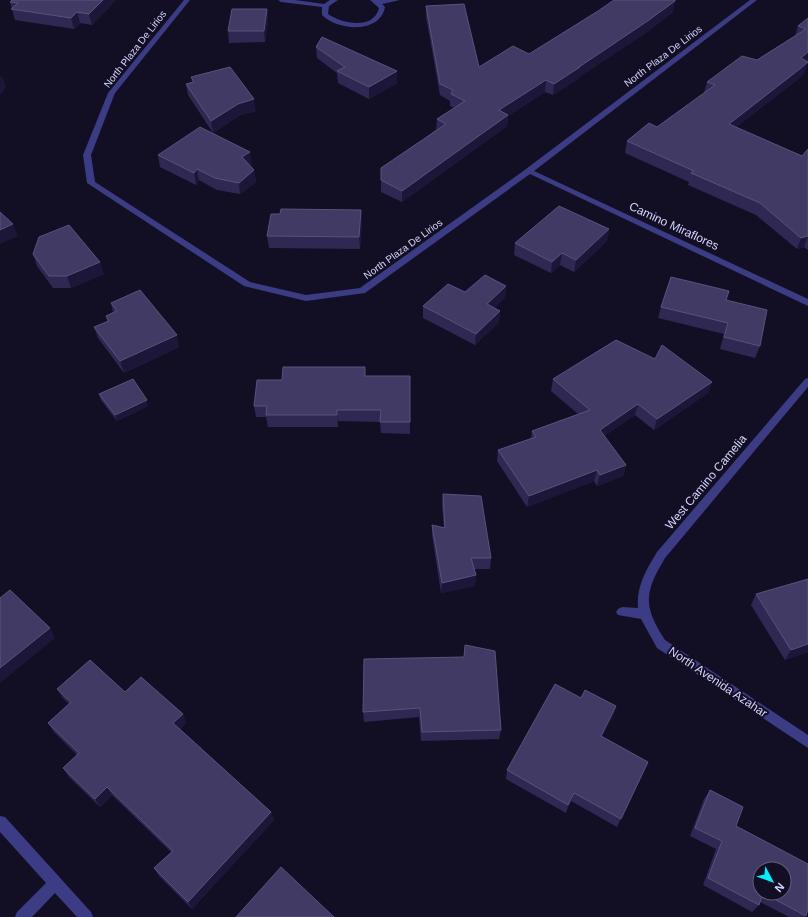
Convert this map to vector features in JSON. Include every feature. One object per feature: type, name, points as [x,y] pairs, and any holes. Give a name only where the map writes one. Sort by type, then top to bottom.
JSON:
[{"type":"street","name":"North Plaza De Lirios","points":[[187,0],[112,93],[87,155],[91,183],[247,284],[306,298],[362,291],[529,170],[754,0]]},
{"type":"street","points":[[281,0],[326,6]]},
{"type":"street","points":[[335,0],[326,6],[324,11],[325,16],[329,20],[341,24],[355,25],[365,24],[379,17],[382,12],[382,7],[376,2]]},
{"type":"street","points":[[376,2],[397,0]]},
{"type":"street","name":"Camino Miraflores","points":[[529,170],[808,303]]},
{"type":"street","name":"West Camino Camelia","points":[[645,611],[643,590],[650,573],[661,555],[808,381]]},
{"type":"street","points":[[622,612],[645,611]]},
{"type":"street","name":"North Avenida Azahar","points":[[645,611],[649,626],[661,644],[808,742]]},
{"type":"street","points":[[0,822],[86,917]]},
{"type":"street","points":[[22,917],[56,883]]},
{"type":"building","points":[[12,0],[103,0],[89,14],[77,12],[71,18],[11,9],[18,3],[10,2]]},
{"type":"building","points":[[614,0],[675,1],[554,84],[546,80],[499,110],[508,115],[402,191],[381,180],[381,168],[446,124],[437,119],[465,101],[451,94],[453,90],[440,84],[426,6],[464,4],[479,67],[513,46],[529,54]]},
{"type":"building","points":[[232,9],[267,9],[264,31],[228,31]]},
{"type":"building","points":[[808,18],[808,52],[801,58],[808,62],[729,124],[802,156],[808,149],[808,236],[801,238],[760,203],[691,173],[694,171],[627,141],[649,123],[657,127],[715,85],[707,82],[742,56],[757,60],[806,29],[798,26]]},
{"type":"building","points":[[322,37],[397,71],[369,87],[337,71],[345,67],[316,47]]},
{"type":"building","points":[[230,67],[254,99],[238,104],[211,121],[186,84],[194,82],[191,77]]},
{"type":"building","points":[[200,127],[250,152],[242,157],[254,170],[239,183],[215,178],[197,169],[194,173],[158,155]]},
{"type":"building","points":[[559,206],[609,229],[576,260],[562,253],[552,262],[515,243]]},
{"type":"building","points":[[281,209],[361,210],[359,237],[267,236],[271,214],[280,214]]},
{"type":"building","points":[[0,212],[13,224],[0,230]]},
{"type":"building","points":[[69,225],[100,262],[67,276],[49,276],[33,254],[39,237]]},
{"type":"building","points":[[485,275],[506,286],[487,304],[500,311],[476,334],[423,306],[448,284],[465,292]]},
{"type":"building","points":[[671,277],[729,291],[726,300],[767,310],[760,346],[724,337],[728,323],[661,307]]},
{"type":"building","points":[[140,290],[177,335],[120,361],[94,327],[109,321],[106,316],[117,311],[111,303]]},
{"type":"building","points":[[616,340],[655,359],[662,345],[712,382],[657,419],[638,404],[600,430],[626,465],[600,475],[597,470],[529,496],[498,450],[536,437],[532,431],[590,410],[553,379]]},
{"type":"building","points":[[283,367],[365,367],[365,376],[410,376],[410,422],[380,422],[381,410],[337,410],[337,415],[266,415],[267,406],[254,406],[257,380],[282,380]]},
{"type":"building","points":[[133,379],[147,400],[115,415],[99,394]]},
{"type":"building","points":[[443,494],[481,496],[491,558],[471,558],[476,575],[442,583],[432,525],[445,528]]},
{"type":"building","points":[[808,579],[808,644],[791,650],[756,594]]},
{"type":"building","points":[[10,590],[50,628],[0,668],[0,598]]},
{"type":"building","points":[[465,645],[495,651],[501,730],[422,732],[420,708],[363,712],[364,659],[464,657]]},
{"type":"building","points":[[90,660],[125,692],[141,677],[183,714],[173,723],[271,812],[188,902],[154,868],[173,851],[107,787],[95,799],[63,768],[79,753],[48,723],[71,702],[57,689]]},
{"type":"building","points":[[555,684],[581,698],[585,690],[616,706],[601,736],[648,762],[621,819],[574,793],[568,805],[507,770]]},
{"type":"building","points":[[710,790],[743,807],[736,826],[808,864],[808,909],[806,916],[778,901],[792,901],[792,861],[752,861],[752,901],[760,901],[759,905],[708,878],[722,841],[695,828]]},
{"type":"building","points":[[281,867],[334,917],[236,917]]}]
